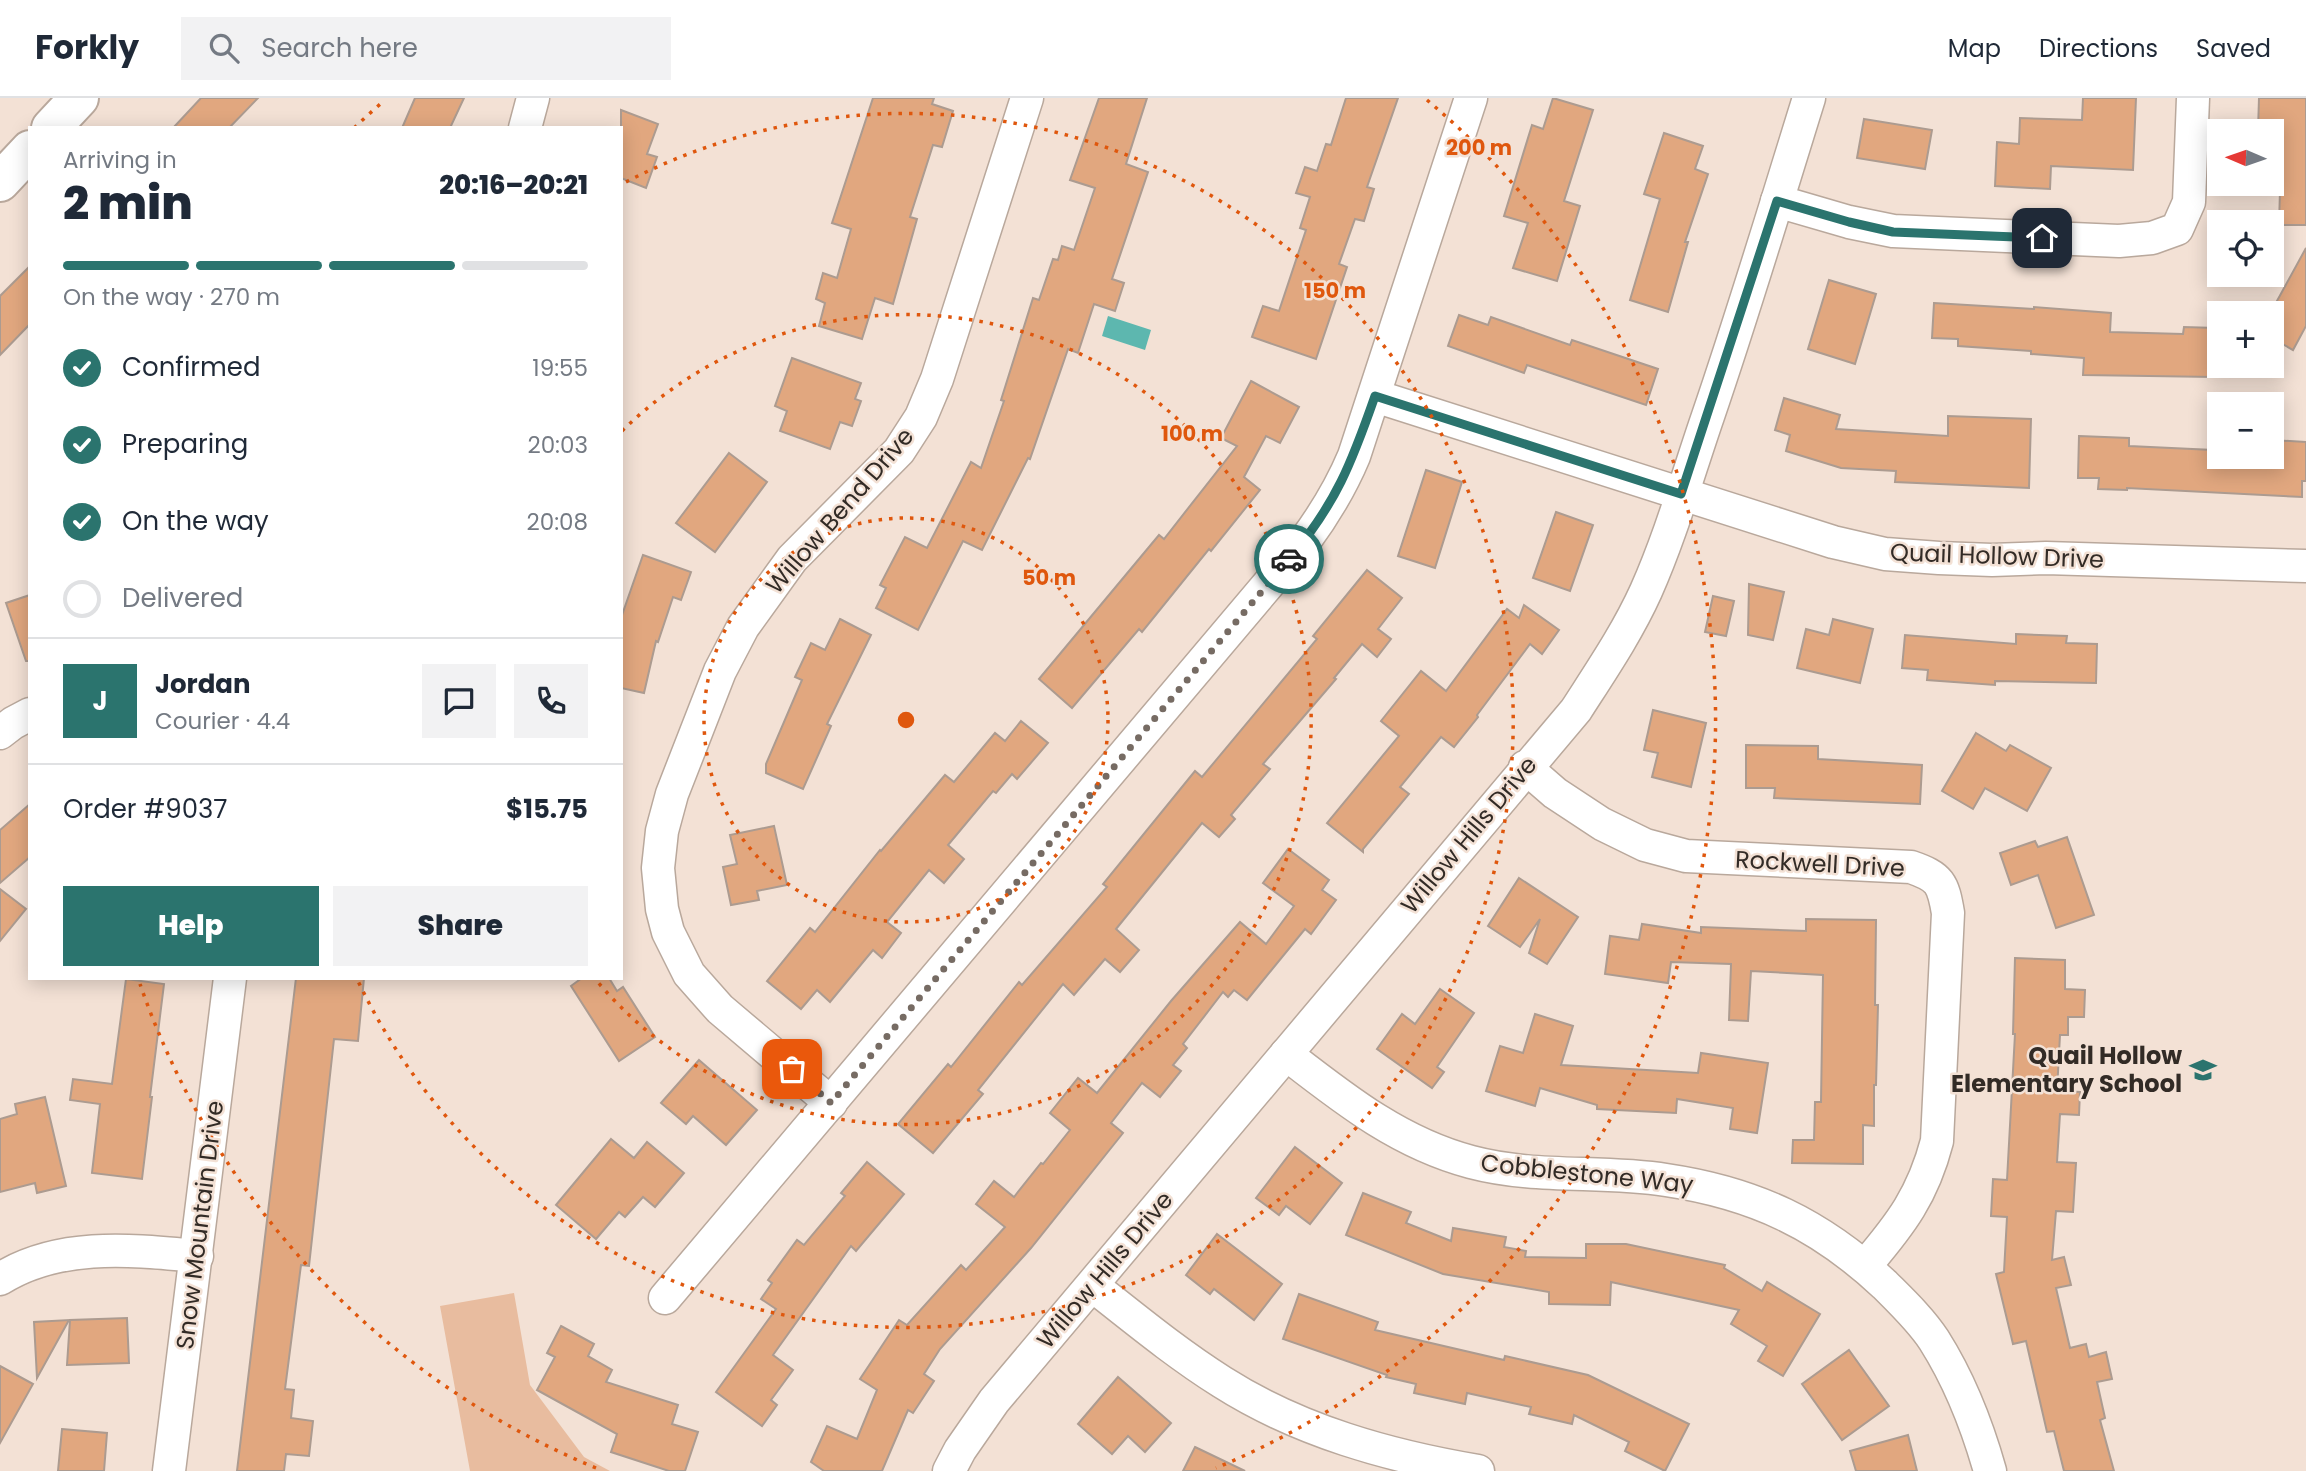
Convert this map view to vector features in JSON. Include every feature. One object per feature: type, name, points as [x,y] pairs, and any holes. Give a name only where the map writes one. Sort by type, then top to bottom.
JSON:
[{"type":"street","points":[[53,126],[79,98]]},
{"type":"street","points":[[526,126],[533,98]]},
{"type":"street","name":"Willow Bend Drive","points":[[831,1103],[720,1009],[689,974],[668,932],[662,909],[658,868],[662,831],[672,794],[715,683],[743,627],[792,559],[899,451],[920,417],[937,379],[1027,98]]},
{"type":"street","points":[[665,1298],[1321,519],[1346,475],[1375,396],[1471,98]]},
{"type":"street","name":"Willow Hills Drive","points":[[948,1471],[994,1401],[1576,710],[1623,636],[1646,590],[1681,494],[1810,98]]},
{"type":"street","points":[[1777,201],[1893,232],[2119,241],[2152,239],[2177,229],[2189,202],[2193,98]]},
{"type":"street","points":[[0,182],[28,152]]},
{"type":"street","name":"Quail Hollow Drive","points":[[1375,396],[1833,542],[1885,554],[1992,560],[2046,558],[2306,566]]},
{"type":"street","points":[[0,733],[28,715]]},
{"type":"street","name":"Rockwell Drive","points":[[1525,768],[1555,793],[1602,824],[1645,845],[1686,856],[1719,859],[1910,867],[1930,874],[1944,889],[1948,913],[1937,1141],[1918,1196],[1865,1266]]},
{"type":"street","name":"Snow Mountain Drive","points":[[169,1471],[230,980]]},
{"type":"street","name":"Cobblestone Way","points":[[1286,1054],[1350,1104],[1388,1128],[1428,1148],[1472,1162],[1521,1171],[1664,1179],[1704,1187],[1775,1209],[1827,1238],[1865,1266],[1902,1301],[1933,1339],[1959,1384],[1979,1433],[1990,1471]]},
{"type":"street","points":[[0,1279],[45,1260],[83,1252],[123,1249],[197,1256]]},
{"type":"street","points":[[1093,1286],[1172,1349],[1224,1383],[1278,1412],[1333,1435],[1389,1453],[1478,1471]]},
{"type":"shaded area","points":[[514,1293],[530,1385],[584,1457],[610,1471],[470,1471],[440,1306]]},
{"type":"water","points":[[1108,316],[1151,330],[1145,350],[1102,336]]},
{"type":"building","points":[[201,98],[258,98],[231,126],[175,126]]},
{"type":"building","points":[[415,98],[464,98],[451,126],[403,126]]},
{"type":"building","points":[[873,98],[934,98],[932,104],[953,111],[942,147],[933,145],[910,217],[917,219],[893,304],[875,298],[862,339],[819,326],[825,303],[816,299],[823,273],[837,278],[851,229],[832,223]]},
{"type":"building","points":[[1099,98],[1147,98],[1126,164],[1148,172],[1112,279],[1124,283],[1115,311],[1094,304],[1078,353],[1068,349],[1030,459],[1028,458],[982,550],[963,541],[918,630],[876,608],[886,588],[880,585],[905,537],[927,548],[971,462],[981,468],[1004,401],[1001,400],[1033,298],[1039,300],[1053,259],[1058,260],[1062,246],[1074,250],[1095,188],[1070,180]]},
{"type":"building","points":[[1346,98],[1398,98],[1367,187],[1374,189],[1364,221],[1355,219],[1339,264],[1347,267],[1316,359],[1252,337],[1263,306],[1279,311],[1306,230],[1300,228],[1310,197],[1296,193],[1305,167],[1317,171],[1326,144],[1331,145]]},
{"type":"building","points":[[1553,98],[1593,110],[1564,201],[1580,206],[1557,281],[1513,268],[1528,223],[1504,216],[1532,125],[1543,129]]},
{"type":"building","points":[[2083,98],[2136,98],[2133,170],[2051,166],[2050,189],[1995,186],[1997,142],[2019,144],[2020,118],[2082,120]]},
{"type":"building","points":[[2259,98],[2306,98],[2306,225],[2284,225],[2284,210],[2279,210],[2280,196],[2284,196],[2284,119],[2258,119]]},
{"type":"building","points":[[621,110],[658,124],[647,154],[657,157],[646,188],[623,179]]},
{"type":"building","points":[[1864,119],[1932,130],[1925,169],[1857,158]]},
{"type":"building","points":[[1664,133],[1703,146],[1695,169],[1708,174],[1685,242],[1688,242],[1668,312],[1630,300],[1660,199],[1644,194]]},
{"type":"building","points":[[2306,248],[2306,326],[2293,350],[2284,345],[2284,301],[2277,301]]},
{"type":"building","points":[[28,268],[28,326],[0,355],[0,296]]},
{"type":"building","points":[[1829,280],[1876,294],[1855,364],[1808,349]]},
{"type":"building","points":[[1934,303],[2111,313],[2110,332],[2183,334],[2184,327],[2207,328],[2207,377],[2083,375],[2084,358],[1958,346],[1958,339],[1932,338]]},
{"type":"building","points":[[1459,315],[1488,325],[1491,317],[1570,345],[1572,340],[1658,369],[1646,405],[1527,365],[1524,373],[1448,346]]},
{"type":"building","points":[[792,358],[861,383],[855,399],[861,401],[852,426],[840,422],[830,449],[780,431],[787,411],[775,406]]},
{"type":"building","points":[[1251,381],[1299,407],[1280,443],[1266,436],[1244,477],[1260,490],[1142,632],[1139,629],[1072,708],[1039,679],[1159,535],[1164,539],[1237,446],[1221,438]]},
{"type":"building","points":[[1784,398],[1840,415],[1836,429],[1948,436],[1948,416],[2031,419],[2029,488],[1895,482],[1896,471],[1841,468],[1786,451],[1790,435],[1775,430]]},
{"type":"building","points":[[2079,436],[2129,438],[2129,446],[2207,450],[2207,469],[2284,469],[2284,441],[2306,442],[2306,481],[2302,481],[2302,497],[2127,488],[2098,489],[2099,478],[2078,478]]},
{"type":"building","points":[[729,453],[767,482],[715,552],[676,523]]},
{"type":"building","points":[[1426,470],[1462,482],[1435,568],[1398,556]]},
{"type":"building","points":[[1556,512],[1593,525],[1570,591],[1533,578]]},
{"type":"building","points":[[643,555],[691,572],[681,600],[673,597],[658,642],[656,641],[644,693],[623,688],[623,612]]},
{"type":"building","points":[[1367,570],[1402,598],[1378,629],[1391,639],[1377,657],[1362,644],[1334,678],[1336,679],[1263,764],[1270,769],[1231,815],[1235,819],[1219,837],[1202,823],[1116,929],[1139,950],[1120,972],[1105,959],[1074,995],[1063,984],[978,1090],[983,1094],[933,1153],[898,1124],[948,1064],[951,1067],[1019,982],[1022,985],[1107,887],[1103,884],[1195,771],[1202,777],[1317,639],[1313,636]]},
{"type":"building","points":[[1749,584],[1784,592],[1773,640],[1748,635]]},
{"type":"building","points":[[28,596],[28,661],[26,661],[6,603]]},
{"type":"building","points":[[1713,596],[1734,601],[1726,636],[1705,632]]},
{"type":"building","points":[[1524,605],[1559,630],[1542,654],[1530,644],[1454,747],[1441,737],[1400,787],[1409,794],[1363,852],[1327,823],[1399,736],[1381,721],[1421,671],[1446,691],[1507,609],[1519,618]]},
{"type":"building","points":[[840,619],[871,635],[827,724],[831,726],[803,789],[766,773],[766,764],[802,680],[795,677],[811,643],[825,650]]},
{"type":"building","points":[[1833,619],[1873,629],[1860,683],[1797,668],[1806,629],[1829,635]]},
{"type":"building","points":[[2016,634],[2067,636],[2066,643],[2097,644],[2096,683],[1995,681],[1995,685],[1927,680],[1928,670],[1902,668],[1905,635],[2016,644]]},
{"type":"building","points":[[1653,710],[1706,723],[1691,787],[1652,777],[1658,753],[1644,750]]},
{"type":"building","points":[[1021,721],[1048,743],[1017,779],[1012,774],[996,793],[993,791],[948,845],[964,859],[944,883],[929,870],[887,922],[901,933],[882,958],[873,950],[830,1002],[817,990],[801,1009],[767,981],[810,928],[815,932],[880,850],[945,775],[954,782],[995,733],[1005,741]]},
{"type":"building","points":[[1976,733],[2006,751],[2010,745],[2051,768],[2027,811],[1985,788],[1973,809],[1942,791]]},
{"type":"building","points":[[1746,745],[1818,746],[1818,759],[1922,765],[1920,804],[1774,798],[1775,788],[1746,788]]},
{"type":"building","points":[[28,806],[28,859],[0,883],[0,830]]},
{"type":"building","points":[[774,826],[787,885],[757,891],[759,900],[731,905],[723,867],[737,864],[730,835]]},
{"type":"building","points":[[2067,837],[2094,915],[2056,928],[2038,875],[2011,885],[2000,853],[2035,841],[2038,847]]},
{"type":"building","points":[[1288,849],[1329,880],[1322,890],[1336,900],[1311,934],[1305,929],[1247,1000],[1234,990],[1228,997],[1223,992],[1183,1044],[1187,1048],[1173,1065],[1181,1071],[1160,1097],[1142,1083],[1111,1123],[1123,1133],[1031,1248],[940,1349],[924,1374],[934,1381],[913,1413],[908,1410],[882,1471],[824,1471],[811,1462],[827,1426],[857,1439],[877,1390],[860,1379],[899,1320],[907,1325],[961,1265],[966,1270],[1005,1227],[976,1204],[994,1181],[1014,1197],[1041,1163],[1043,1164],[1070,1130],[1050,1113],[1078,1078],[1097,1093],[1171,1001],[1240,922],[1266,944],[1294,906],[1263,883]]},
{"type":"building","points":[[1519,878],[1578,917],[1547,964],[1529,953],[1540,919],[1520,947],[1488,926]]},
{"type":"building","points":[[0,889],[26,909],[0,941]]},
{"type":"building","points":[[1806,919],[1876,920],[1875,1005],[1878,1005],[1874,1126],[1863,1125],[1863,1164],[1792,1163],[1793,1140],[1814,1140],[1815,1102],[1821,1102],[1823,975],[1751,971],[1748,1021],[1729,1020],[1731,964],[1671,962],[1668,983],[1605,974],[1610,936],[1639,940],[1642,924],[1701,933],[1701,927],[1806,931]]},
{"type":"building","points":[[2015,958],[2065,960],[2065,989],[2085,990],[2084,1017],[2068,1017],[2068,1035],[2060,1035],[2057,1091],[2080,1092],[2079,1115],[2060,1114],[2057,1162],[2076,1163],[2073,1212],[2056,1211],[2052,1260],[2064,1257],[2071,1285],[2056,1288],[2070,1348],[2086,1344],[2089,1357],[2106,1352],[2112,1379],[2097,1382],[2105,1418],[2100,1420],[2114,1471],[2064,1471],[2054,1431],[2047,1432],[2026,1341],[2013,1344],[1996,1274],[2004,1272],[2007,1217],[1991,1216],[1993,1179],[2007,1180],[2015,1034]]},
{"type":"building","points":[[126,980],[164,984],[142,1179],[92,1173],[100,1104],[70,1100],[73,1079],[112,1084]]},
{"type":"building","points":[[296,980],[364,980],[358,1041],[334,1039],[309,1266],[301,1265],[285,1389],[294,1390],[291,1418],[313,1421],[309,1456],[286,1454],[284,1471],[237,1471]]},
{"type":"building","points":[[579,980],[610,980],[617,991],[623,987],[655,1037],[619,1061],[571,986]]},
{"type":"building","points":[[1440,989],[1474,1013],[1437,1067],[1444,1072],[1432,1088],[1377,1049],[1402,1014],[1415,1024]]},
{"type":"building","points":[[1535,1014],[1573,1026],[1561,1065],[1698,1073],[1701,1053],[1768,1063],[1757,1133],[1730,1129],[1733,1108],[1677,1099],[1676,1113],[1597,1109],[1597,1105],[1540,1088],[1535,1106],[1486,1091],[1500,1046],[1523,1053]]},
{"type":"building","points":[[699,1060],[757,1110],[726,1145],[693,1116],[686,1124],[661,1103]]},
{"type":"building","points":[[45,1097],[66,1186],[37,1193],[35,1183],[0,1192],[0,1119],[17,1114],[15,1104]]},
{"type":"building","points":[[611,1139],[634,1158],[647,1142],[684,1173],[655,1207],[643,1197],[625,1217],[619,1212],[596,1239],[556,1205]]},
{"type":"building","points":[[1295,1147],[1342,1183],[1310,1224],[1286,1206],[1279,1215],[1256,1198]]},
{"type":"building","points":[[867,1162],[904,1194],[856,1251],[851,1246],[773,1355],[793,1370],[771,1400],[777,1405],[762,1426],[716,1392],[776,1309],[761,1299],[772,1283],[768,1280],[797,1240],[804,1245],[845,1196],[841,1193]]},
{"type":"building","points":[[1363,1193],[1411,1212],[1406,1223],[1451,1241],[1453,1228],[1506,1237],[1504,1247],[1526,1251],[1525,1257],[1586,1258],[1586,1244],[1626,1244],[1725,1265],[1724,1268],[1762,1291],[1767,1282],[1820,1314],[1783,1376],[1758,1361],[1767,1346],[1731,1324],[1739,1310],[1611,1282],[1610,1305],[1549,1304],[1549,1292],[1443,1274],[1346,1235]]},
{"type":"building","points":[[1217,1234],[1282,1284],[1254,1320],[1214,1289],[1210,1294],[1186,1275]]},
{"type":"building","points":[[1299,1294],[1378,1322],[1375,1330],[1504,1360],[1505,1356],[1588,1375],[1689,1424],[1665,1471],[1625,1451],[1629,1442],[1574,1415],[1572,1424],[1529,1414],[1531,1407],[1467,1393],[1465,1404],[1414,1393],[1416,1384],[1386,1377],[1387,1375],[1283,1339]]},
{"type":"building","points":[[127,1318],[129,1363],[67,1365],[70,1320]]},
{"type":"building","points":[[69,1320],[37,1378],[34,1322]]},
{"type":"building","points":[[561,1326],[594,1344],[588,1356],[612,1370],[606,1382],[678,1405],[672,1424],[698,1432],[685,1471],[669,1471],[611,1452],[617,1434],[537,1390],[555,1357],[547,1353]]},
{"type":"building","points":[[1849,1350],[1889,1406],[1842,1440],[1802,1384]]},
{"type":"building","points":[[0,1366],[33,1384],[0,1443]]},
{"type":"building","points":[[1118,1377],[1171,1423],[1145,1452],[1128,1436],[1112,1454],[1078,1424]]},
{"type":"building","points":[[62,1429],[107,1433],[104,1471],[58,1471]]},
{"type":"building","points":[[1908,1435],[1917,1471],[1856,1471],[1850,1451]]},
{"type":"building","points":[[1195,1447],[1245,1471],[1183,1471]]},
{"type":"way so far","points":[[792,1069],[831,1103],[1289,559]]},
{"type":"place","name":"Quail Hollow Elementary School","points":[[2203,1070]]},
{"type":"route","points":[[1289,559],[1321,519],[1336,495],[1354,456],[1375,396],[1681,494],[1777,201],[1893,232],[2042,238]]}]
